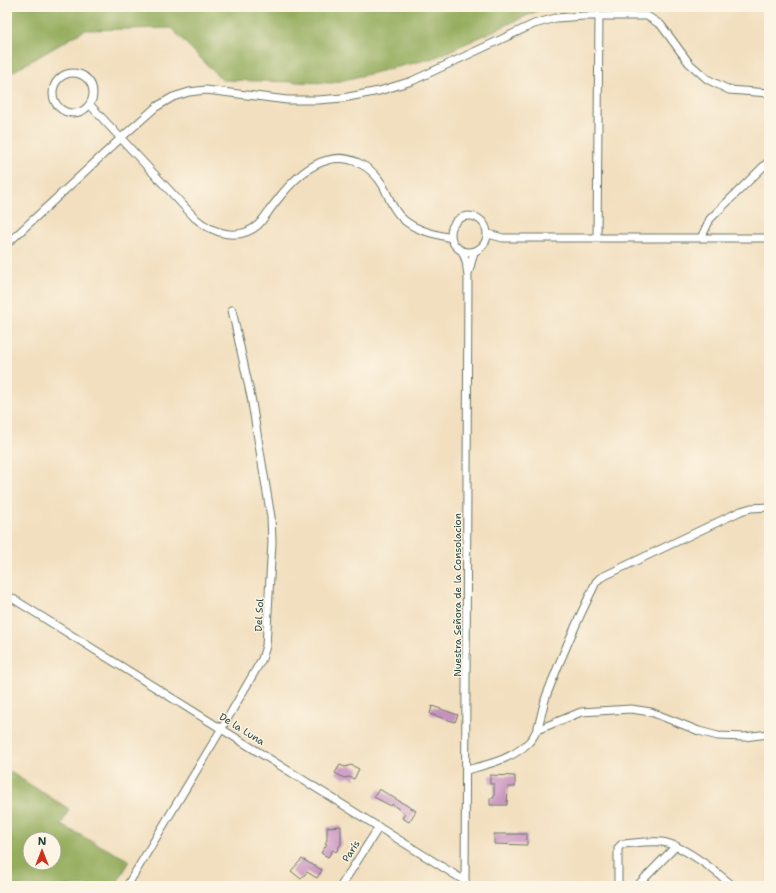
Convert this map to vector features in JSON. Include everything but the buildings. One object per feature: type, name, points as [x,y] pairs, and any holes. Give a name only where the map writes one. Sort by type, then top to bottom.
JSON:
[{"type":"street","points":[[597,237],[599,15]]},
{"type":"street","points":[[7,244],[120,138],[156,107],[173,97],[189,92],[206,90],[287,100],[344,98],[379,91],[412,81],[534,24],[556,18],[599,15],[647,16],[662,25],[688,63],[707,79],[729,90],[769,93]]},
{"type":"street","points":[[72,73],[84,76],[92,86],[93,99],[90,105],[79,113],[66,112],[56,103],[54,90],[56,83],[66,75],[72,73]]},
{"type":"street","points":[[90,105],[195,218],[206,227],[219,233],[236,234],[248,231],[258,224],[283,192],[313,166],[328,160],[344,159],[357,162],[372,171],[382,184],[396,211],[404,220],[427,232],[451,238],[457,247],[462,251],[466,261],[468,276]]},
{"type":"street","points":[[702,236],[710,219],[769,161]]},
{"type":"street","points":[[451,238],[453,226],[462,217],[474,216],[484,223],[488,234],[484,246],[474,252],[462,251]]},
{"type":"street","points":[[488,234],[503,238],[702,236],[769,238]]},
{"type":"street","points":[[468,276],[474,252]]},
{"type":"street","name":"Nuestra Señora de la Consolacion","points":[[465,884],[468,276]]},
{"type":"street","name":"Del Sol","points":[[127,886],[262,659],[266,646],[272,542],[271,517],[265,473],[251,397],[232,310]]},
{"type":"street","points":[[466,770],[500,760],[519,752],[531,740],[537,730],[546,696],[566,645],[596,582],[608,573],[741,511],[751,508],[769,508]]},
{"type":"street","name":"De la Luna","points":[[7,595],[222,728],[465,884]]},
{"type":"street","points":[[537,730],[581,712],[631,709],[651,712],[699,731],[718,736],[769,734]]},
{"type":"street","name":"París","points":[[341,886],[378,827]]},
{"type":"street","points":[[618,886],[618,848],[622,844],[663,842],[676,846],[713,869],[733,886]]},
{"type":"street","points":[[636,886],[676,846]]},
{"type":"green space","points":[[7,7],[546,7],[434,58],[332,83],[222,80],[171,28],[85,30],[7,75]]},
{"type":"green space","points":[[7,770],[69,809],[61,825],[130,861],[115,886],[7,886]]}]
